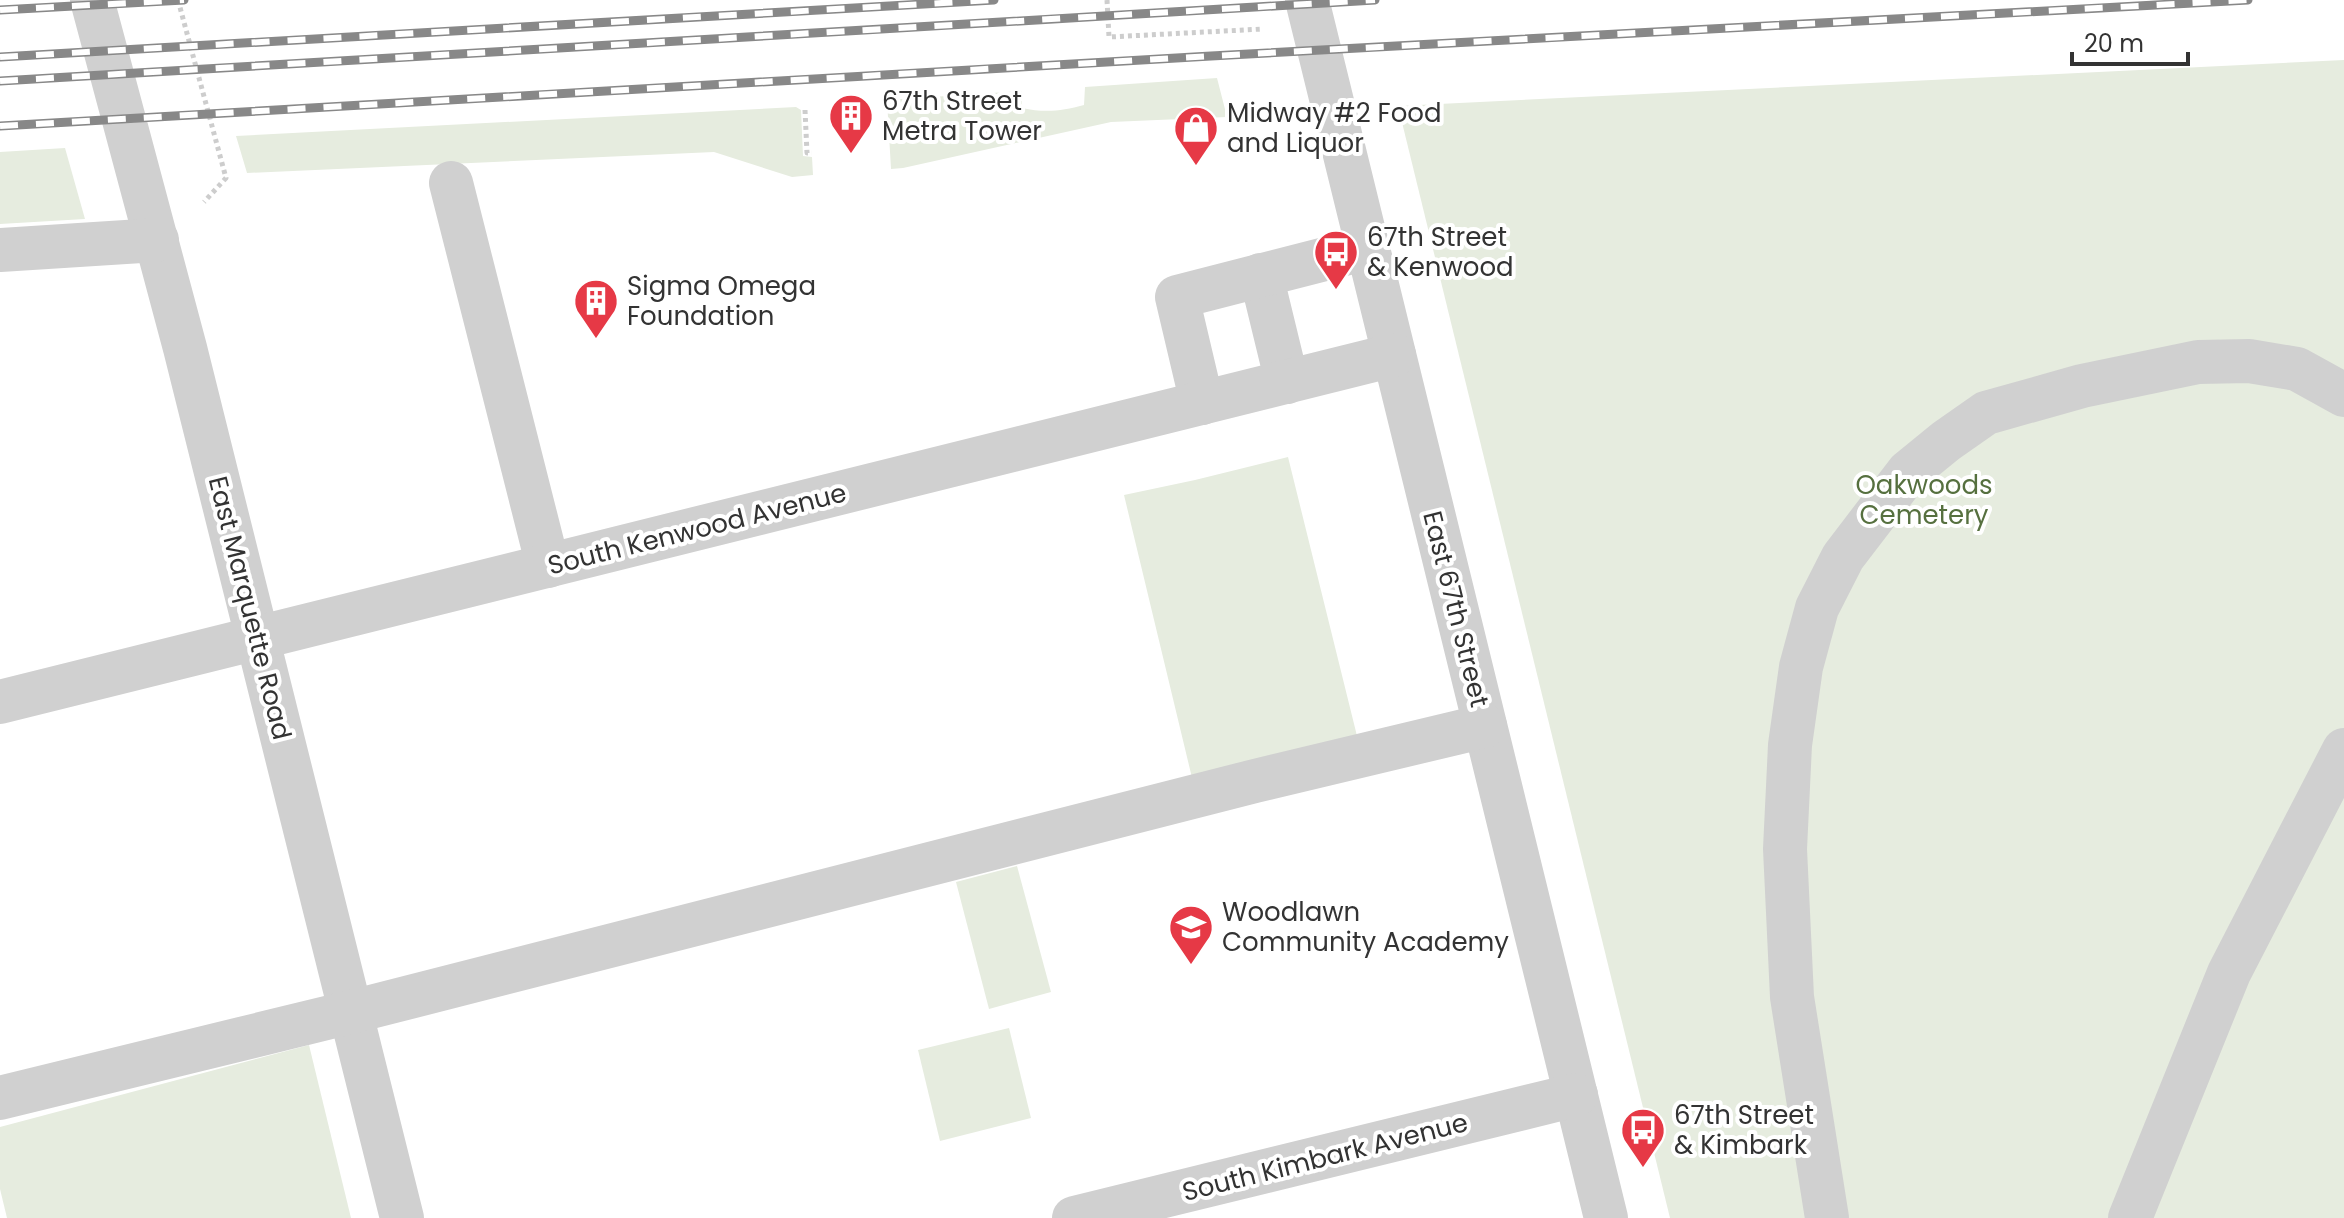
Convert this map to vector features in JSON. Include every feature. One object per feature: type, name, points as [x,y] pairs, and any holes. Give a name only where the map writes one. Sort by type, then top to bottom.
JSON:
[{"type":"street","name":"East Marquette Road","points":[[92,0],[259,639],[402,1218]]},
{"type":"street","name":"East 67th Street","points":[[1307,0],[1606,1218]]},
{"type":"street","points":[[451,183],[548,566]]},
{"type":"street","points":[[0,250],[157,240]]},
{"type":"street","points":[[1202,403],[1177,297],[1368,248]]},
{"type":"street","points":[[1261,275],[1287,382]]},
{"type":"street","name":"South Kenwood Avenue","points":[[0,702],[1394,355]]},
{"type":"street","points":[[1827,1218],[1792,997],[1785,849],[1790,745],[1801,667],[1817,608],[1843,557],[1908,472],[1986,413],[2082,386],[2198,362],[2249,361],[2297,369],[2344,395]]},
{"type":"street","points":[[0,1098],[351,1012],[1255,781],[1485,726]]},
{"type":"street","points":[[2130,1218],[2229,973],[2344,750]]},
{"type":"street","name":"South Kimbark Avenue","points":[[1074,1218],[1576,1095]]},
{"type":"path","points":[[178,0],[226,178],[204,202]]},
{"type":"path","points":[[1107,0],[1109,37]]},
{"type":"path","points":[[1099,38],[1263,29]]},
{"type":"path","points":[[805,110],[807,153],[812,153]]},
{"type":"green space","name":"Oakwoods Cemetery","points":[[2344,60],[2344,1218],[1670,1218],[1398,106]]},
{"type":"green space","points":[[1217,78],[1227,117],[1111,122],[891,169],[887,100],[1022,91],[1022,108],[1053,111],[1084,105],[1085,87]]},
{"type":"green space","points":[[796,107],[801,110],[803,156],[812,157],[813,175],[792,177],[714,152],[247,173],[236,136]]},
{"type":"green space","points":[[65,148],[85,219],[0,224],[0,152]]},
{"type":"green space","points":[[1288,457],[1359,744],[1193,782],[1124,495]]},
{"type":"green space","points":[[1017,866],[1051,992],[989,1009],[956,882]]},
{"type":"green space","points":[[1009,1028],[1031,1118],[940,1141],[918,1050]]},
{"type":"green space","points":[[309,1045],[351,1218],[7,1218],[0,1189],[0,1127]]},
{"type":"railway","points":[[0,10],[184,0]]},
{"type":"railway","points":[[0,57],[994,0]]},
{"type":"railway","points":[[0,81],[1375,0]]},
{"type":"railway","points":[[0,126],[2248,0]]},
{"type":"place","name":"67th Street Metra Tower","points":[[851,155]]},
{"type":"place","name":"Midway #2 Food and Liquor","points":[[1196,167]]},
{"type":"place","name":"67th Street & Kenwood","points":[[1336,291]]},
{"type":"place","name":"Sigma Omega Foundation","points":[[596,340]]},
{"type":"place","name":"Woodlawn Community Academy","points":[[1191,966]]},
{"type":"place","name":"67th Street & Kimbark","points":[[1643,1169]]}]
